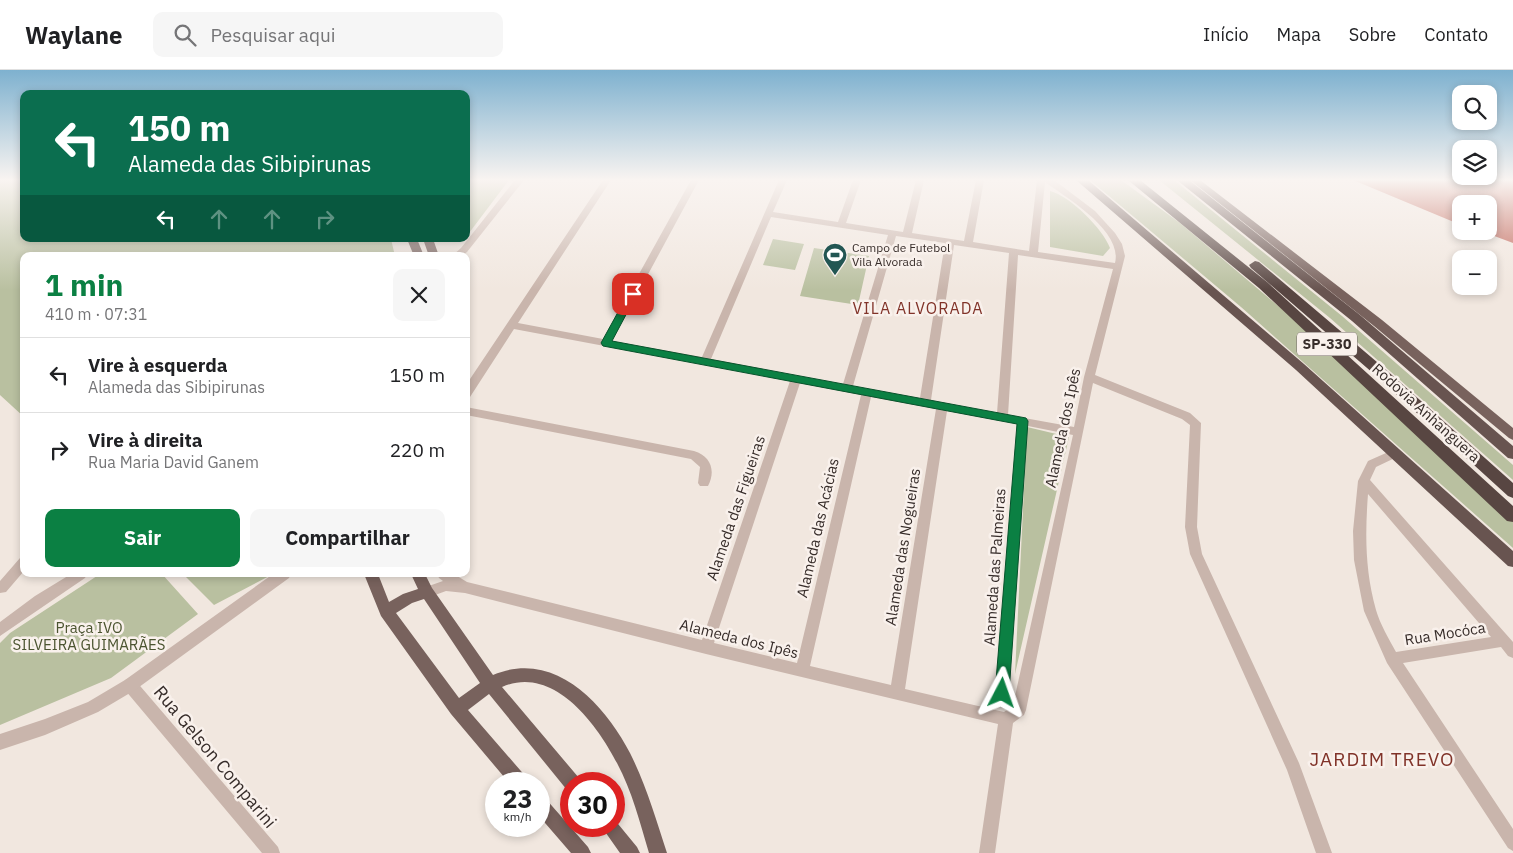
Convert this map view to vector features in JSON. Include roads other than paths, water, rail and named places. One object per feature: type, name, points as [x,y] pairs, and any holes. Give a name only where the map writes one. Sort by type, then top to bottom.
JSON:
[{"type":"highway","points":[[1124,217],[1395,453],[1513,561]]},
{"type":"highway","name":"Rodovia Anhanguera","points":[[1178,217],[1263,285],[1513,516]]},
{"type":"highway","name":"Rodovia Anhanguera","points":[[1194,217],[1277,283],[1513,492]]},
{"type":"highway","points":[[1228,217],[1356,318],[1513,454]]},
{"type":"main road","points":[[1241,217],[1378,323],[1513,435]]},
{"type":"main road","points":[[372,577],[386,611],[457,710],[511,772]]},
{"type":"main road","points":[[419,577],[426,592],[490,684],[563,772]]},
{"type":"main road","points":[[386,611],[408,598],[426,592]]},
{"type":"main road","points":[[457,710],[490,684],[507,677],[524,674],[548,677],[558,682],[587,707],[613,739],[634,782],[658,853]]},
{"type":"main road","points":[[550,817],[582,853]]},
{"type":"main road","points":[[618,837],[631,853]]},
{"type":"street","points":[[461,252],[491,217]]},
{"type":"street","points":[[470,388],[580,217]]},
{"type":"street","points":[[606,343],[675,217]]},
{"type":"street","points":[[705,362],[768,217]]},
{"type":"street","points":[[786,217],[1033,254],[1120,262],[1120,246],[1112,234],[1095,217]]},
{"type":"street","points":[[841,225],[844,217]]},
{"type":"street","points":[[907,235],[911,217]]},
{"type":"street","points":[[968,244],[973,217]]},
{"type":"street","points":[[1033,254],[1037,217]]},
{"type":"street","points":[[847,388],[893,233]]},
{"type":"street","points":[[925,403],[950,241]]},
{"type":"street","points":[[1002,417],[1014,251]]},
{"type":"street","name":"Alameda dos Ipês","points":[[1019,710],[1079,432],[1089,376],[1120,262]]},
{"type":"street","points":[[511,325],[1079,432]]},
{"type":"street","points":[[1089,376],[1186,416],[1196,423],[1191,527],[1196,554],[1294,768],[1324,853]]},
{"type":"street","name":"Alameda das Figueiras","points":[[706,648],[796,379]]},
{"type":"street","name":"Alameda das Acácias","points":[[802,671],[866,392]]},
{"type":"street","name":"Alameda das Nogueiras","points":[[897,693],[942,406]]},
{"type":"street","points":[[470,412],[694,455],[705,461],[708,470],[704,483]]},
{"type":"street","name":"Alameda das Palmeiras","points":[[1019,710],[1002,693],[1022,421]]},
{"type":"street","points":[[1395,453],[1372,464],[1364,481],[1359,532],[1360,560],[1370,611],[1392,659],[1513,843]]},
{"type":"street","points":[[1364,481],[1513,652]]},
{"type":"street","points":[[2,588],[20,567]]},
{"type":"street","points":[[0,630],[40,600],[76,577]]},
{"type":"street","points":[[0,742],[45,727],[93,707],[130,685],[280,577]]},
{"type":"street","name":"Alameda dos Ipês","points":[[448,577],[465,587]]},
{"type":"street","name":"Alameda dos Ipês","points":[[426,592],[446,585],[465,587],[706,648],[1006,719]]},
{"type":"street","name":"Rua Mocóca","points":[[1392,659],[1503,641]]},
{"type":"street","name":"Rua Gelson Comparini","points":[[130,685],[272,853]]},
{"type":"street","points":[[987,853],[1006,719],[1019,710]]},
{"type":"place","name":"Campo de Futebol Vila Alvorada","points":[[835,276]]},
{"type":"district","name":"VILA ALVORADA","points":[[918,308]]},
{"type":"district","name":"JARDIM TREVO","points":[[1382,759]]},
{"type":"park label","name":"Praça IVO SILVEIRA GUIMARÃES","points":[[89,636]]}]
